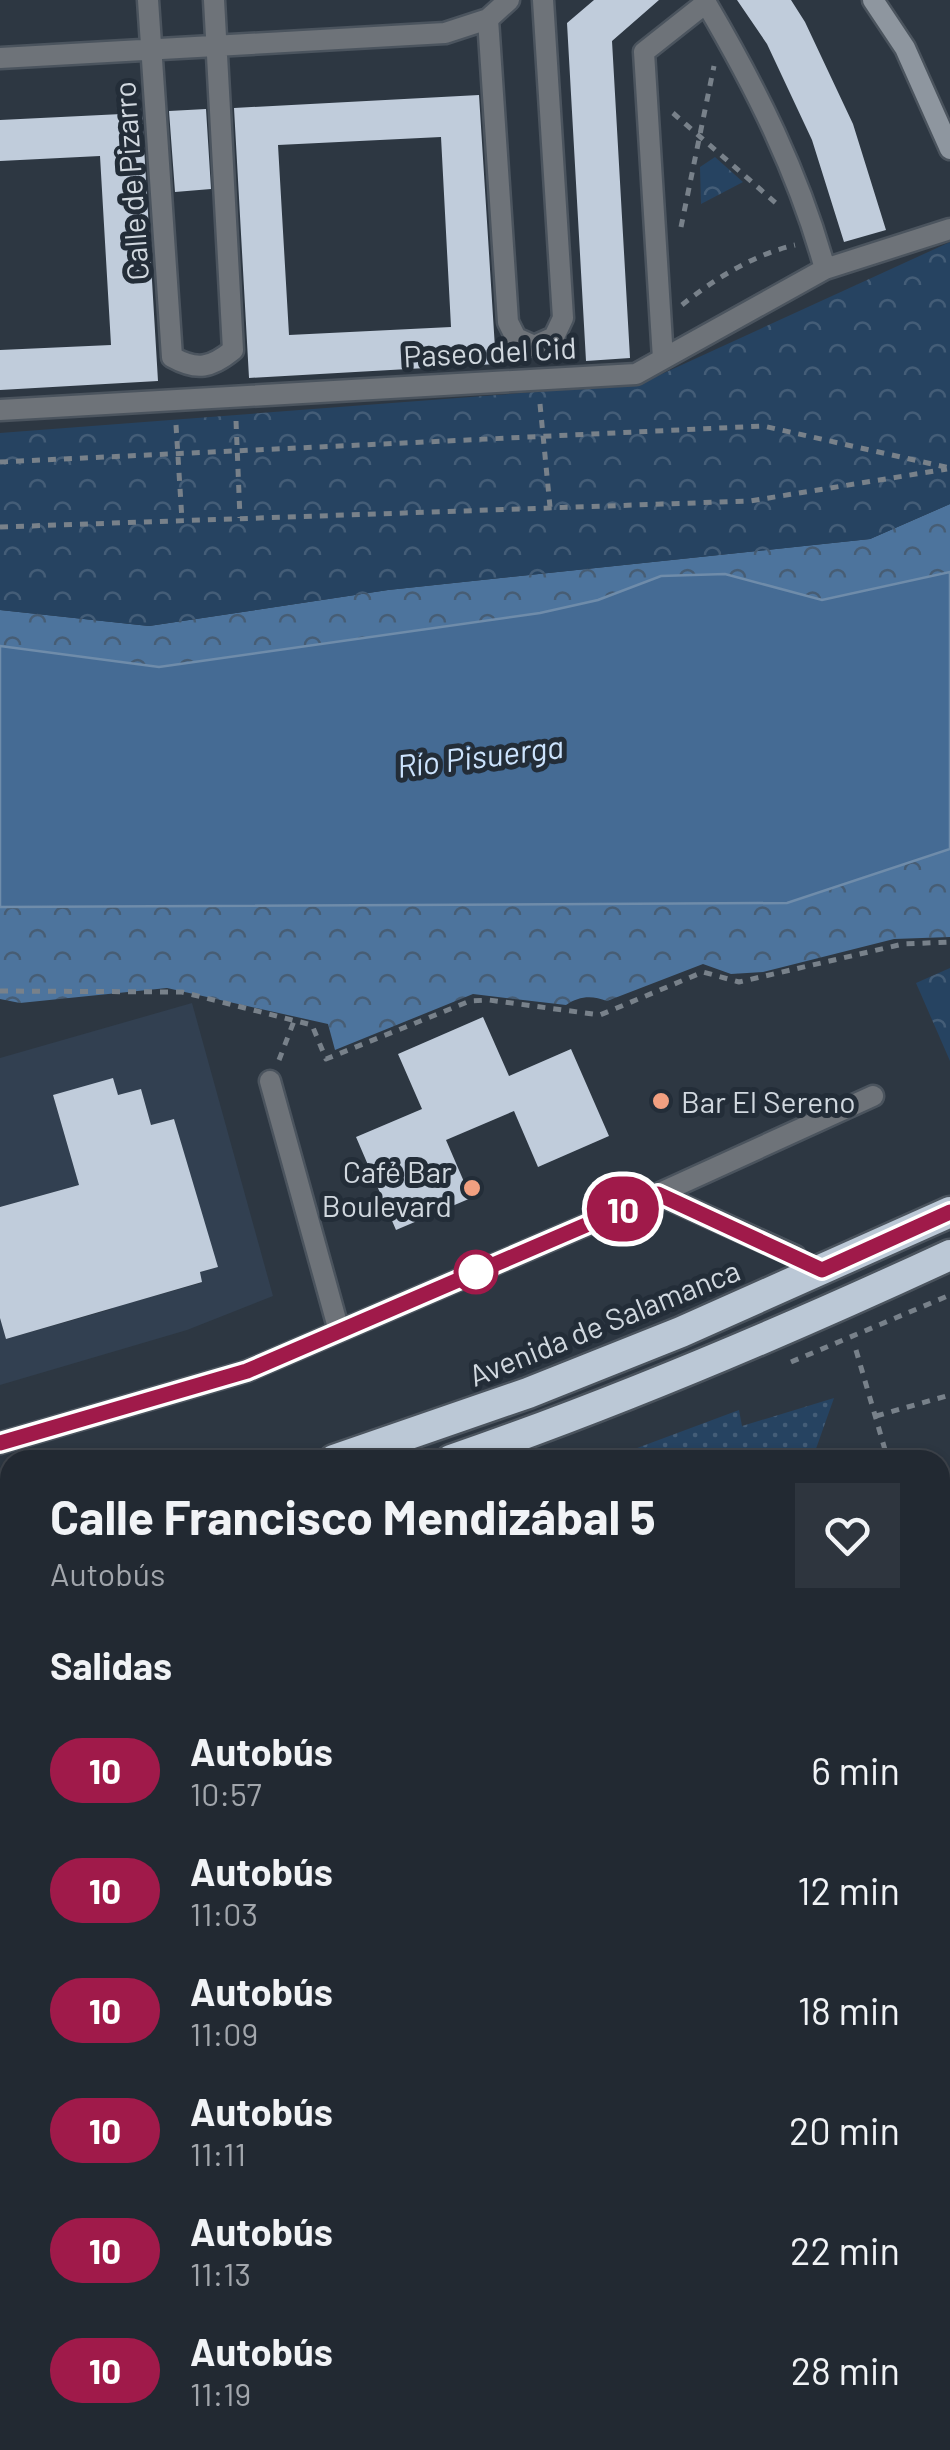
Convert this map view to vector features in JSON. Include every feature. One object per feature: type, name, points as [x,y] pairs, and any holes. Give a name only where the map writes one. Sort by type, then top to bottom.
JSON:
[{"type":"highway","name":"Avenida de Salamanca","points":[[363,1450],[528,1393],[681,1332],[950,1212]]},
{"type":"highway","points":[[480,1450],[758,1344],[950,1255]]},
{"type":"highway","points":[[794,1256],[822,1270]]},
{"type":"street","name":"Calle de Pizarro","points":[[148,0],[172,357],[191,366],[208,367],[232,350],[214,0]]},
{"type":"street","points":[[0,58],[431,34],[488,18],[509,0]]},
{"type":"street","points":[[488,18],[508,322],[516,338],[534,346],[554,337],[564,318],[543,0]]},
{"type":"street","points":[[873,0],[905,48],[950,149]]},
{"type":"street","points":[[663,359],[644,52],[706,3],[785,150],[826,268]]},
{"type":"street","name":"Paseo del Cid","points":[[0,410],[636,374],[826,268],[950,228]]},
{"type":"street","points":[[270,1081],[338,1331]]},
{"type":"street","points":[[0,1443],[247,1371],[658,1194],[873,1096]]},
{"type":"street","points":[[658,1194],[794,1256]]},
{"type":"path","points":[[681,230],[721,28]]},
{"type":"path","points":[[646,89],[817,240]]},
{"type":"path","points":[[661,323],[704,286],[775,249],[817,240]]},
{"type":"path","points":[[537,378],[550,508]]},
{"type":"path","points":[[235,396],[240,518]]},
{"type":"path","points":[[175,400],[182,520]]},
{"type":"path","points":[[0,462],[763,426],[950,468]]},
{"type":"path","points":[[0,526],[750,502],[950,468]]},
{"type":"path","points":[[0,991],[182,992],[312,1025],[326,1059],[470,1001],[600,1015],[702,972],[738,982],[904,944],[950,942]]},
{"type":"path","points":[[270,1081],[294,1021]]},
{"type":"path","points":[[856,1350],[885,1450]]},
{"type":"path","points":[[875,1416],[950,1395]]},
{"type":"shaded area","points":[[192,1003],[273,1296],[187,1330],[0,1385],[0,1318],[6,1339],[112,1309],[82,1201],[133,1302],[201,1283],[200,1272],[217,1267],[174,1119],[151,1125],[141,1089],[118,1095],[53,1095],[79,1185],[0,1207],[0,1058]]},
{"type":"green space","points":[[715,157],[743,182],[701,204],[700,167]]},
{"type":"green space","points":[[950,242],[950,504],[870,539],[388,590],[149,626],[0,610],[0,433],[640,384]]},
{"type":"green space","points":[[950,504],[950,572],[822,600],[725,574],[540,613],[159,667],[0,646],[0,610],[149,626],[388,590],[870,539]]},
{"type":"green space","points":[[950,849],[950,937],[894,939],[763,972],[731,974],[703,964],[607,1001],[586,997],[566,1005],[473,994],[335,1050],[328,1024],[167,988],[20,1003],[0,999],[0,907],[787,903]]},
{"type":"green space","points":[[950,968],[950,1061],[916,983]]},
{"type":"green space","points":[[834,1398],[816,1450],[632,1450],[739,1410],[742,1426]]},
{"type":"water","name":"Río Pisuerga","points":[[950,572],[950,849],[787,903],[0,907],[0,646],[159,667],[540,613],[598,600],[661,576],[725,574],[822,600]]},
{"type":"building","points":[[594,0],[659,0],[612,41],[630,358],[586,361],[567,23]]},
{"type":"building","points":[[737,0],[791,0],[853,124],[886,230],[844,242],[812,140],[767,44]]},
{"type":"building","points":[[479,95],[496,364],[249,378],[234,108]],"holes":[[[441,137],[451,327],[289,335],[278,145]]]},
{"type":"building","points":[[206,109],[211,189],[175,192],[169,111]]},
{"type":"building","points":[[142,113],[158,381],[0,390],[0,350],[111,345],[100,156],[0,161],[0,120]]},
{"type":"building","points":[[483,1017],[509,1076],[571,1049],[609,1136],[538,1167],[514,1111],[446,1140],[471,1198],[396,1230],[356,1137],[422,1109],[398,1054]]},
{"type":"building","points":[[113,1078],[118,1095],[141,1089],[151,1125],[174,1119],[218,1267],[200,1272],[202,1282],[6,1339],[0,1318],[0,1207],[79,1185],[53,1095]]},
{"type":"bus line","name":"10","points":[[0,1443],[247,1371],[658,1194],[822,1270],[950,1212]]},
{"type":"place","name":"Bar El Sereno","points":[[661,1101]]},
{"type":"place","name":"Café Bar Boulevard","points":[[472,1188]]}]
